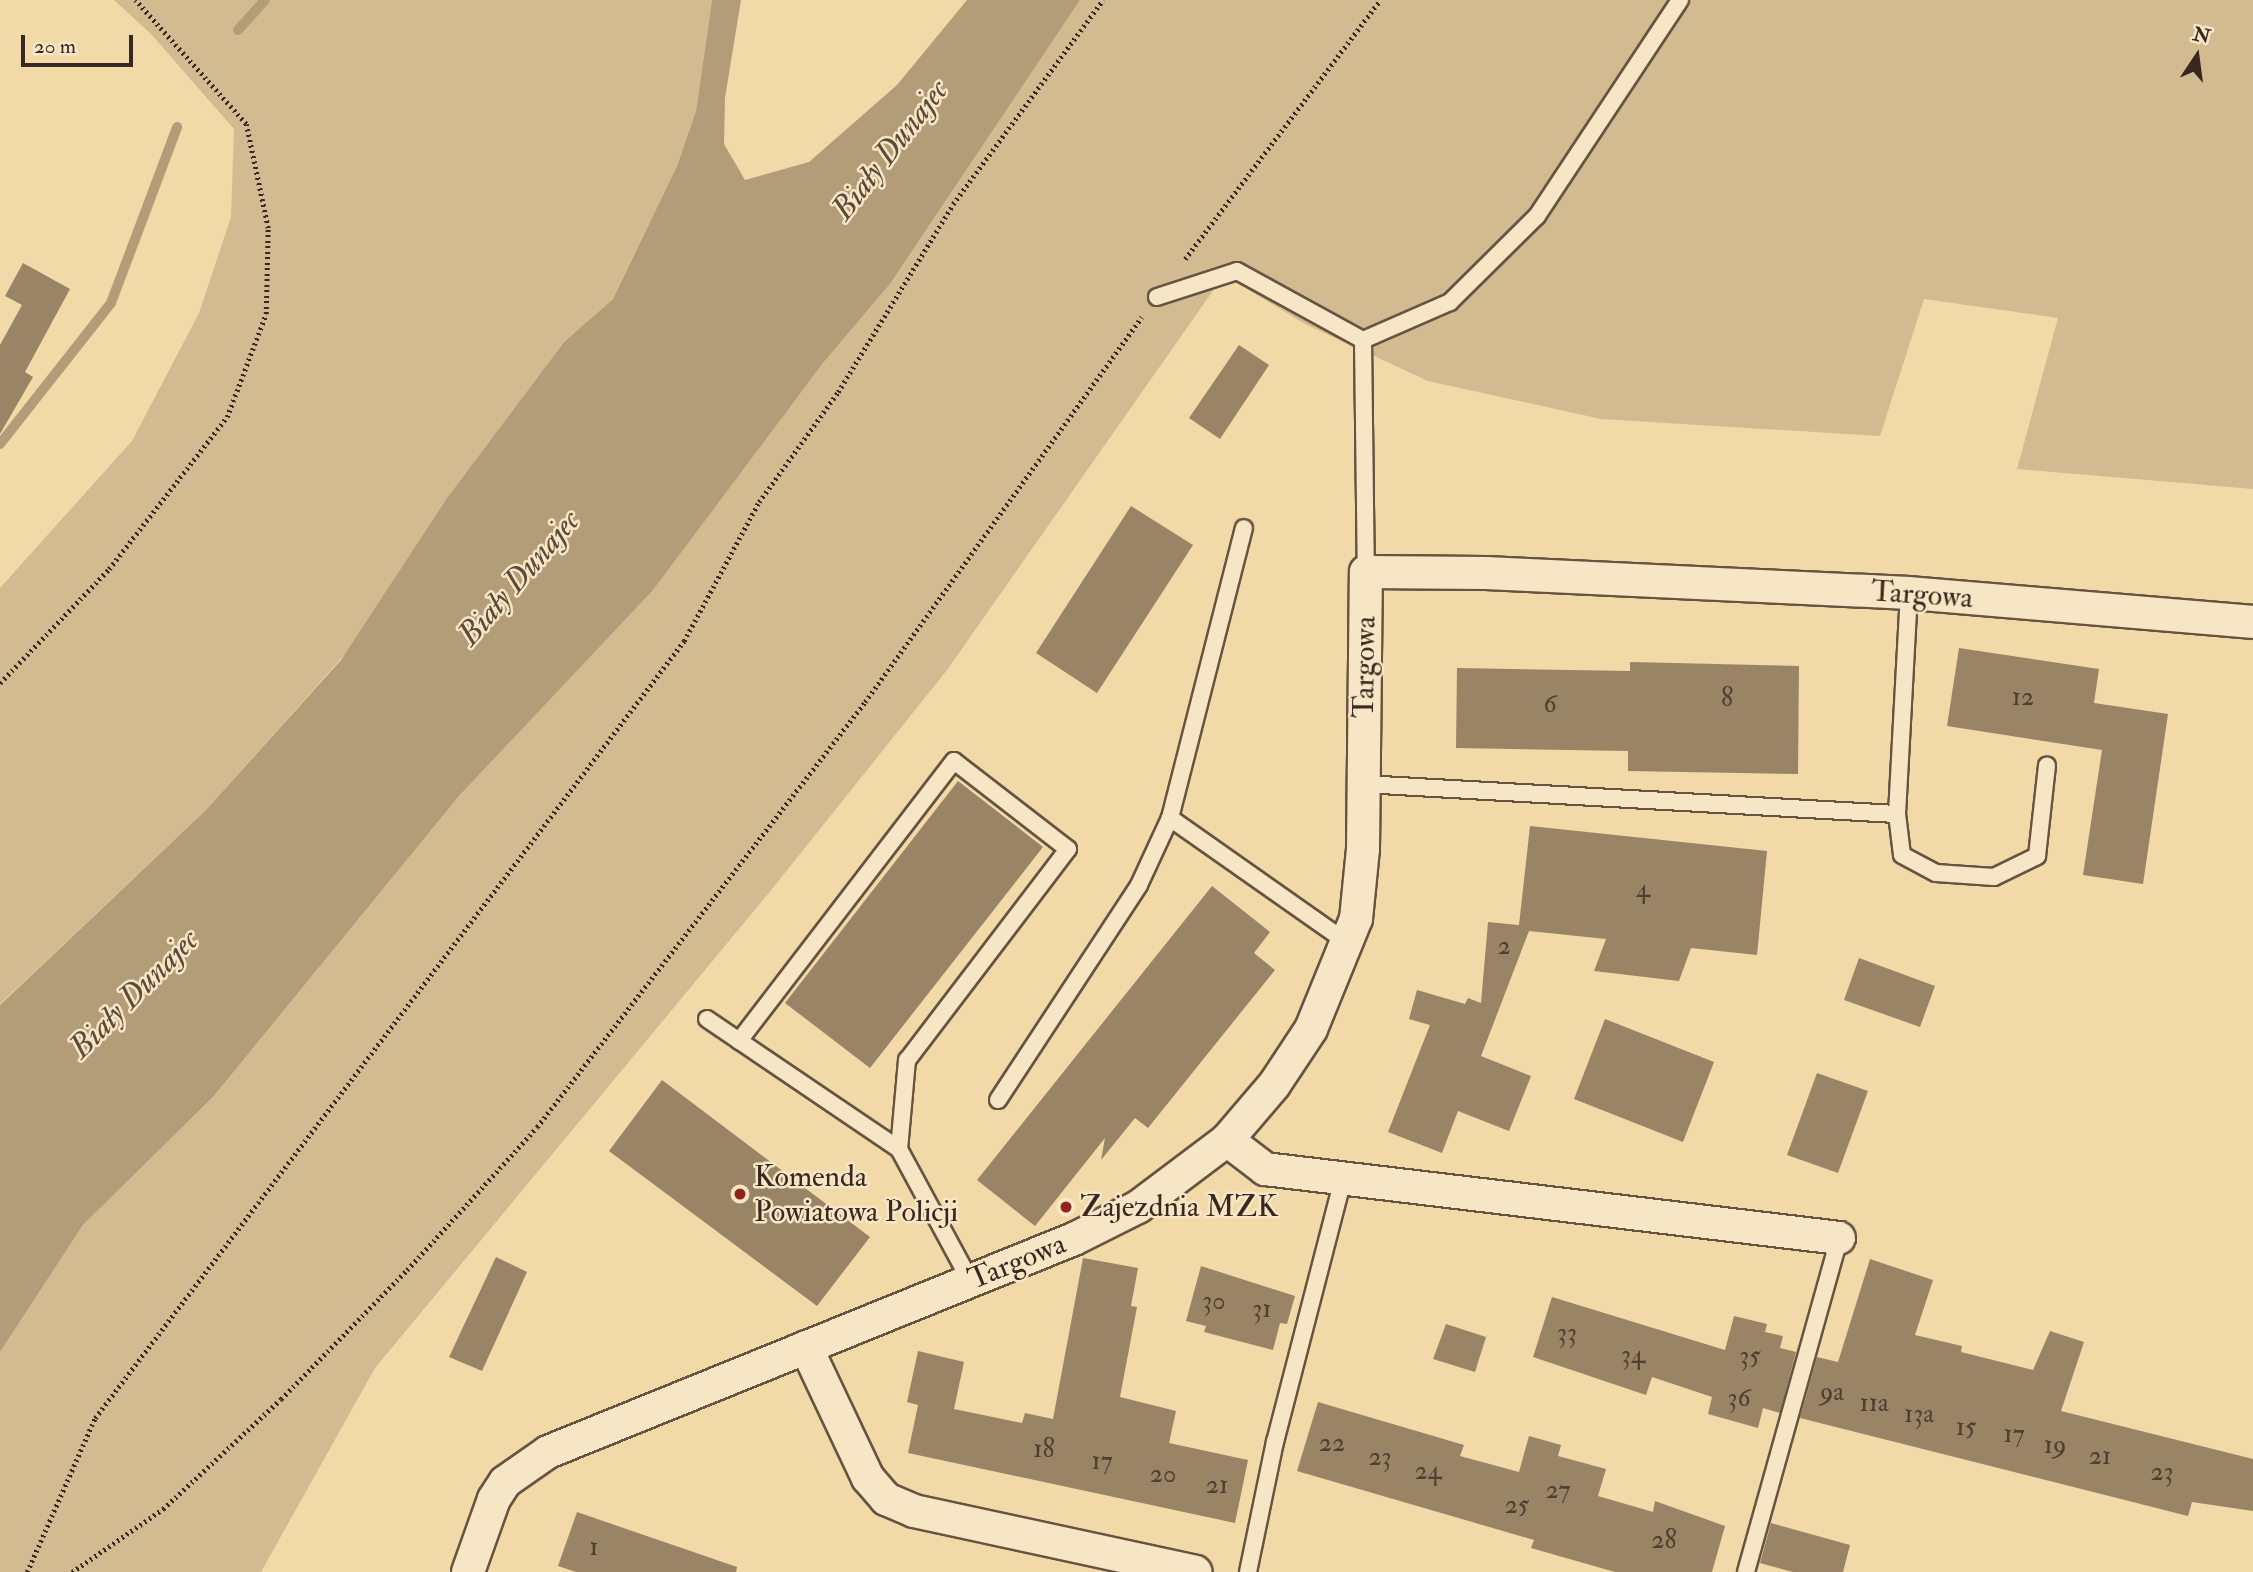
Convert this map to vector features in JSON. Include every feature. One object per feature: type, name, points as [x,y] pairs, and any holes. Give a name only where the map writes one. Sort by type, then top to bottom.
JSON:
[{"type":"street","name":"Targowa","points":[[468,1572],[494,1499],[519,1469],[560,1447],[971,1282],[1138,1207],[1181,1179],[1227,1140],[1273,1085],[1311,1029],[1349,944],[1360,885],[1366,572],[1486,573],[1909,593],[2253,622]]},
{"type":"street","points":[[1227,1140],[1265,1169],[1839,1238]]},
{"type":"street","points":[[806,1347],[868,1478],[886,1499],[914,1511],[1195,1572]]},
{"type":"lane","points":[[1363,340],[1450,302],[1537,216],[1680,0]]},
{"type":"lane","points":[[1157,297],[1237,271],[1363,340]]},
{"type":"lane","points":[[1363,340],[1366,572]]},
{"type":"lane","points":[[998,1100],[1139,885],[1170,818],[1244,528]]},
{"type":"lane","points":[[1909,593],[1897,814],[1902,855],[1936,873],[1994,877],[2037,856],[2047,766]]},
{"type":"lane","points":[[739,1041],[954,761],[1068,849],[907,1060],[899,1149]]},
{"type":"lane","points":[[1363,783],[1897,814]]},
{"type":"lane","points":[[1170,818],[1349,944]]},
{"type":"lane","points":[[707,1020],[899,1149],[971,1282]]},
{"type":"lane","points":[[1248,1572],[1275,1442],[1343,1180]]},
{"type":"lane","points":[[1746,1572],[1839,1238]]},
{"type":"path","points":[[0,683],[109,569],[227,417],[266,314],[268,228],[246,124],[135,0]]},
{"type":"path","points":[[27,1572],[95,1418],[684,641],[759,502],[838,392],[953,204],[1103,0]]},
{"type":"path","points":[[72,1572],[163,1509],[281,1399],[407,1270],[537,1127],[865,702],[1157,297],[1380,0]]},
{"type":"shaded area","points":[[114,0],[712,0],[696,111],[677,166],[613,299],[564,342],[447,498],[346,653],[205,811],[0,1004],[0,588],[132,441],[199,313],[231,217],[234,129],[151,34]]},
{"type":"shaded area","points":[[1080,0],[2253,0],[2253,489],[2017,469],[2058,318],[1924,299],[1880,436],[1601,419],[1428,381],[1305,324],[1224,275],[947,670],[768,894],[375,1368],[261,1572],[0,1572],[0,1352],[83,1225],[213,1097],[459,796],[653,589],[823,363],[890,284]]},
{"type":"water","name":"Biały Dunajec","points":[[712,0],[741,0],[725,98],[724,144],[745,180],[809,162],[897,85],[967,0],[1080,0],[890,284],[823,363],[653,590],[459,796],[213,1097],[83,1225],[0,1352],[0,1005],[205,811],[341,660],[447,498],[564,342],[613,299],[677,166],[696,111]]},
{"type":"building","points":[[23,263],[70,289],[25,372],[33,377],[0,434],[0,345],[22,305],[5,296]]},
{"type":"building","points":[[1239,345],[1269,365],[1220,439],[1189,418]]},
{"type":"building","points":[[1131,506],[1193,545],[1097,693],[1036,653]]},
{"type":"building","points":[[1959,648],[2099,669],[2094,703],[2168,714],[2143,884],[2083,875],[2102,750],[1947,726]]},
{"type":"building","points":[[1630,662],[1799,666],[1798,774],[1628,771],[1628,751],[1456,748],[1457,668],[1630,671]]},
{"type":"building","points":[[958,781],[1043,847],[870,1068],[785,1003]]},
{"type":"building","points":[[1530,826],[1767,851],[1757,955],[1691,948],[1679,981],[1594,971],[1606,939],[1529,931],[1481,1056],[1531,1076],[1509,1131],[1458,1111],[1442,1153],[1388,1132],[1430,1025],[1409,1019],[1417,990],[1465,1004],[1468,998],[1481,1003],[1488,922],[1519,925]]},
{"type":"building","points":[[1212,886],[1270,932],[1254,953],[1275,970],[1148,1128],[1135,1118],[1101,1160],[1105,1138],[1035,1226],[977,1180]]},
{"type":"building","points":[[1859,958],[1935,986],[1920,1027],[1844,1000]]},
{"type":"building","points":[[1605,1019],[1714,1062],[1683,1142],[1574,1099]]},
{"type":"building","points":[[1817,1073],[1868,1091],[1838,1173],[1787,1155]]},
{"type":"building","name":"Komenda Powiatowa Policji","points":[[662,1080],[870,1237],[817,1306],[609,1151]]},
{"type":"building","points":[[496,1257],[527,1272],[482,1371],[449,1357]]},
{"type":"building","points":[[1083,1258],[1138,1268],[1131,1306],[1137,1307],[1120,1397],[1176,1411],[1169,1443],[1248,1460],[1235,1523],[908,1453],[918,1405],[907,1402],[918,1351],[964,1362],[954,1409],[1022,1423],[1025,1413],[1053,1419]]},
{"type":"building","points":[[1870,1259],[1933,1280],[1915,1335],[1962,1346],[1961,1352],[2033,1370],[2050,1331],[2084,1342],[2061,1411],[2253,1459],[2253,1511],[2192,1502],[2188,1516],[1800,1418],[1817,1357],[1838,1362]]},
{"type":"building","points":[[1201,1266],[1295,1296],[1287,1324],[1280,1323],[1273,1350],[1204,1332],[1206,1326],[1186,1321]]},
{"type":"building","points":[[1552,1297],[1725,1350],[1734,1316],[1767,1324],[1765,1332],[1783,1336],[1780,1348],[1796,1352],[1780,1413],[1763,1408],[1758,1428],[1708,1414],[1712,1397],[1652,1377],[1646,1395],[1533,1357]]},
{"type":"building","points":[[1446,1324],[1486,1337],[1475,1372],[1433,1359]]},
{"type":"building","points":[[1318,1402],[1464,1445],[1460,1456],[1519,1472],[1529,1436],[1561,1445],[1558,1456],[1606,1469],[1598,1496],[1653,1512],[1655,1501],[1725,1526],[1712,1572],[1615,1572],[1531,1548],[1534,1540],[1297,1471]]},
{"type":"building","points":[[577,1512],[737,1567],[736,1572],[576,1572],[558,1566]]},
{"type":"building","points":[[1771,1523],[1850,1545],[1843,1572],[1793,1572],[1760,1563]]},
{"type":"waterway","points":[[238,30],[265,0]]},
{"type":"waterway","points":[[0,444],[111,303],[177,127]]},
{"type":"place","name":"Komenda Powiatowa Policji","points":[[740,1194]]},
{"type":"place","name":"Zajezdnia MZK","points":[[1066,1207]]}]
